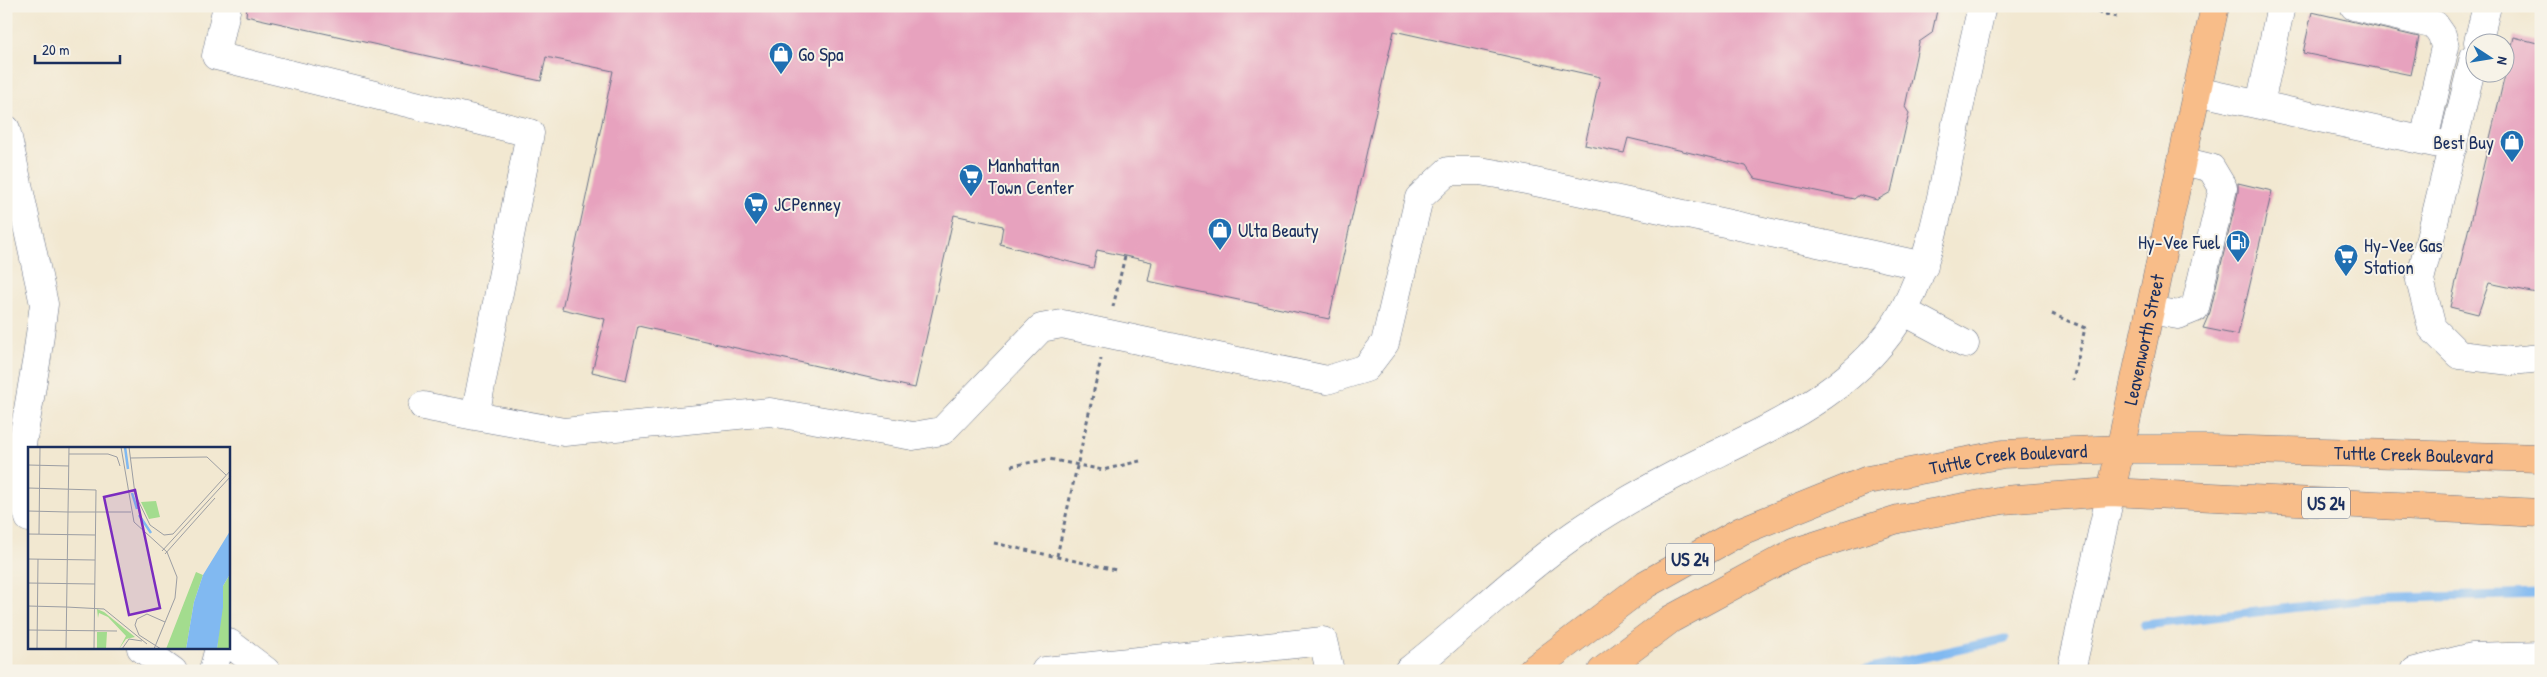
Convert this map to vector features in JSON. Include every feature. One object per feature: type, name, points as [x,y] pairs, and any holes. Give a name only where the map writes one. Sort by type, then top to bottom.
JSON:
[{"type":"main road","name":"Leavenworth Street","points":[[2111,492],[2215,6]]},
{"type":"main road","name":"Tuttle Creek Boulevard","points":[[1531,671],[1646,584],[1741,530],[1868,480],[2003,454],[2120,449],[2212,449],[2541,458]]},
{"type":"main road","name":"US 24","points":[[1602,671],[1671,619],[1795,552],[1898,519],[2003,500],[2111,492],[2541,513]]},
{"type":"street","points":[[226,6],[216,56],[530,133],[475,416]]},
{"type":"street","points":[[1408,671],[1574,535],[1618,506],[1682,471],[1797,414],[1839,384],[1875,351],[1903,311],[1924,266],[1936,227],[1982,6]]},
{"type":"street","points":[[2260,104],[2281,6]]},
{"type":"street","points":[[2354,6],[2435,25],[2442,35],[2445,47],[2424,140]]},
{"type":"street","points":[[2480,32],[2487,6]]},
{"type":"street","points":[[2468,82],[2420,280],[2432,328],[2459,355],[2511,361],[2541,358]]},
{"type":"street","points":[[2196,91],[2452,147]]},
{"type":"street","points":[[6,129],[44,304],[20,456],[20,489],[28,515]]},
{"type":"street","points":[[2150,310],[2178,316],[2194,308],[2223,188],[2211,168],[2182,161]]},
{"type":"street","points":[[423,406],[564,432],[770,412],[913,436],[942,431],[1041,328],[1062,324],[1327,380],[1366,368],[1385,343],[1419,198],[1448,171],[1480,171],[1503,175],[1924,266]]},
{"type":"street","points":[[1903,311],[1965,344]]},
{"type":"street","name":"Leavenworth Street","points":[[2072,671],[2111,492]]},
{"type":"street","points":[[1045,671],[1323,641],[1330,671]]},
{"type":"street","points":[[230,644],[266,671]]},
{"type":"street","points":[[144,650],[172,671]]},
{"type":"street","points":[[213,671],[218,650]]},
{"type":"street","points":[[2415,671],[2472,657],[2541,655]]},
{"type":"path","points":[[2074,6],[2120,18]]},
{"type":"path","points":[[1057,556],[1106,333],[1125,256]]},
{"type":"path","points":[[2052,314],[2085,328],[2073,380]]},
{"type":"path","points":[[1011,466],[1049,459],[1104,470],[1140,461]]},
{"type":"path","points":[[994,543],[1116,570]]},
{"type":"building","name":"Manhattan Town Center","points":[[247,6],[1938,6],[1932,33],[1919,42],[1905,107],[1909,113],[1891,192],[1877,200],[1859,195],[1854,199],[1754,178],[1746,166],[1628,138],[1624,153],[1585,145],[1600,77],[1394,31],[1329,319],[1148,281],[1152,262],[1097,250],[1093,268],[1000,244],[1003,226],[954,215],[915,388],[638,326],[626,380],[592,372],[605,319],[562,309],[613,71],[546,57],[541,81],[246,16]]},
{"type":"building","points":[[2312,12],[2419,37],[2411,75],[2303,53]]},
{"type":"building","name":"Best Buy","points":[[2514,37],[2541,44],[2541,294],[2489,283],[2478,314],[2450,307],[2503,82],[2514,82]]},
{"type":"building","points":[[2238,183],[2272,191],[2238,335],[2203,328],[2210,312],[2238,192]]},
{"type":"waterway","points":[[2144,625],[2368,599],[2541,594]]},
{"type":"waterway","points":[[1862,671],[2005,639]]},
{"type":"place","name":"Go Spa","points":[[781,75]]},
{"type":"place","name":"Best Buy","points":[[2512,163]]},
{"type":"place","name":"Manhattan Town Center","points":[[971,197]]},
{"type":"place","name":"JCPenney","points":[[756,225]]},
{"type":"place","name":"Ulta Beauty","points":[[1220,251]]},
{"type":"place","name":"Hy-Vee Fuel","points":[[2238,263]]},
{"type":"place","name":"Hy-Vee Gas Station","points":[[2346,277]]}]
